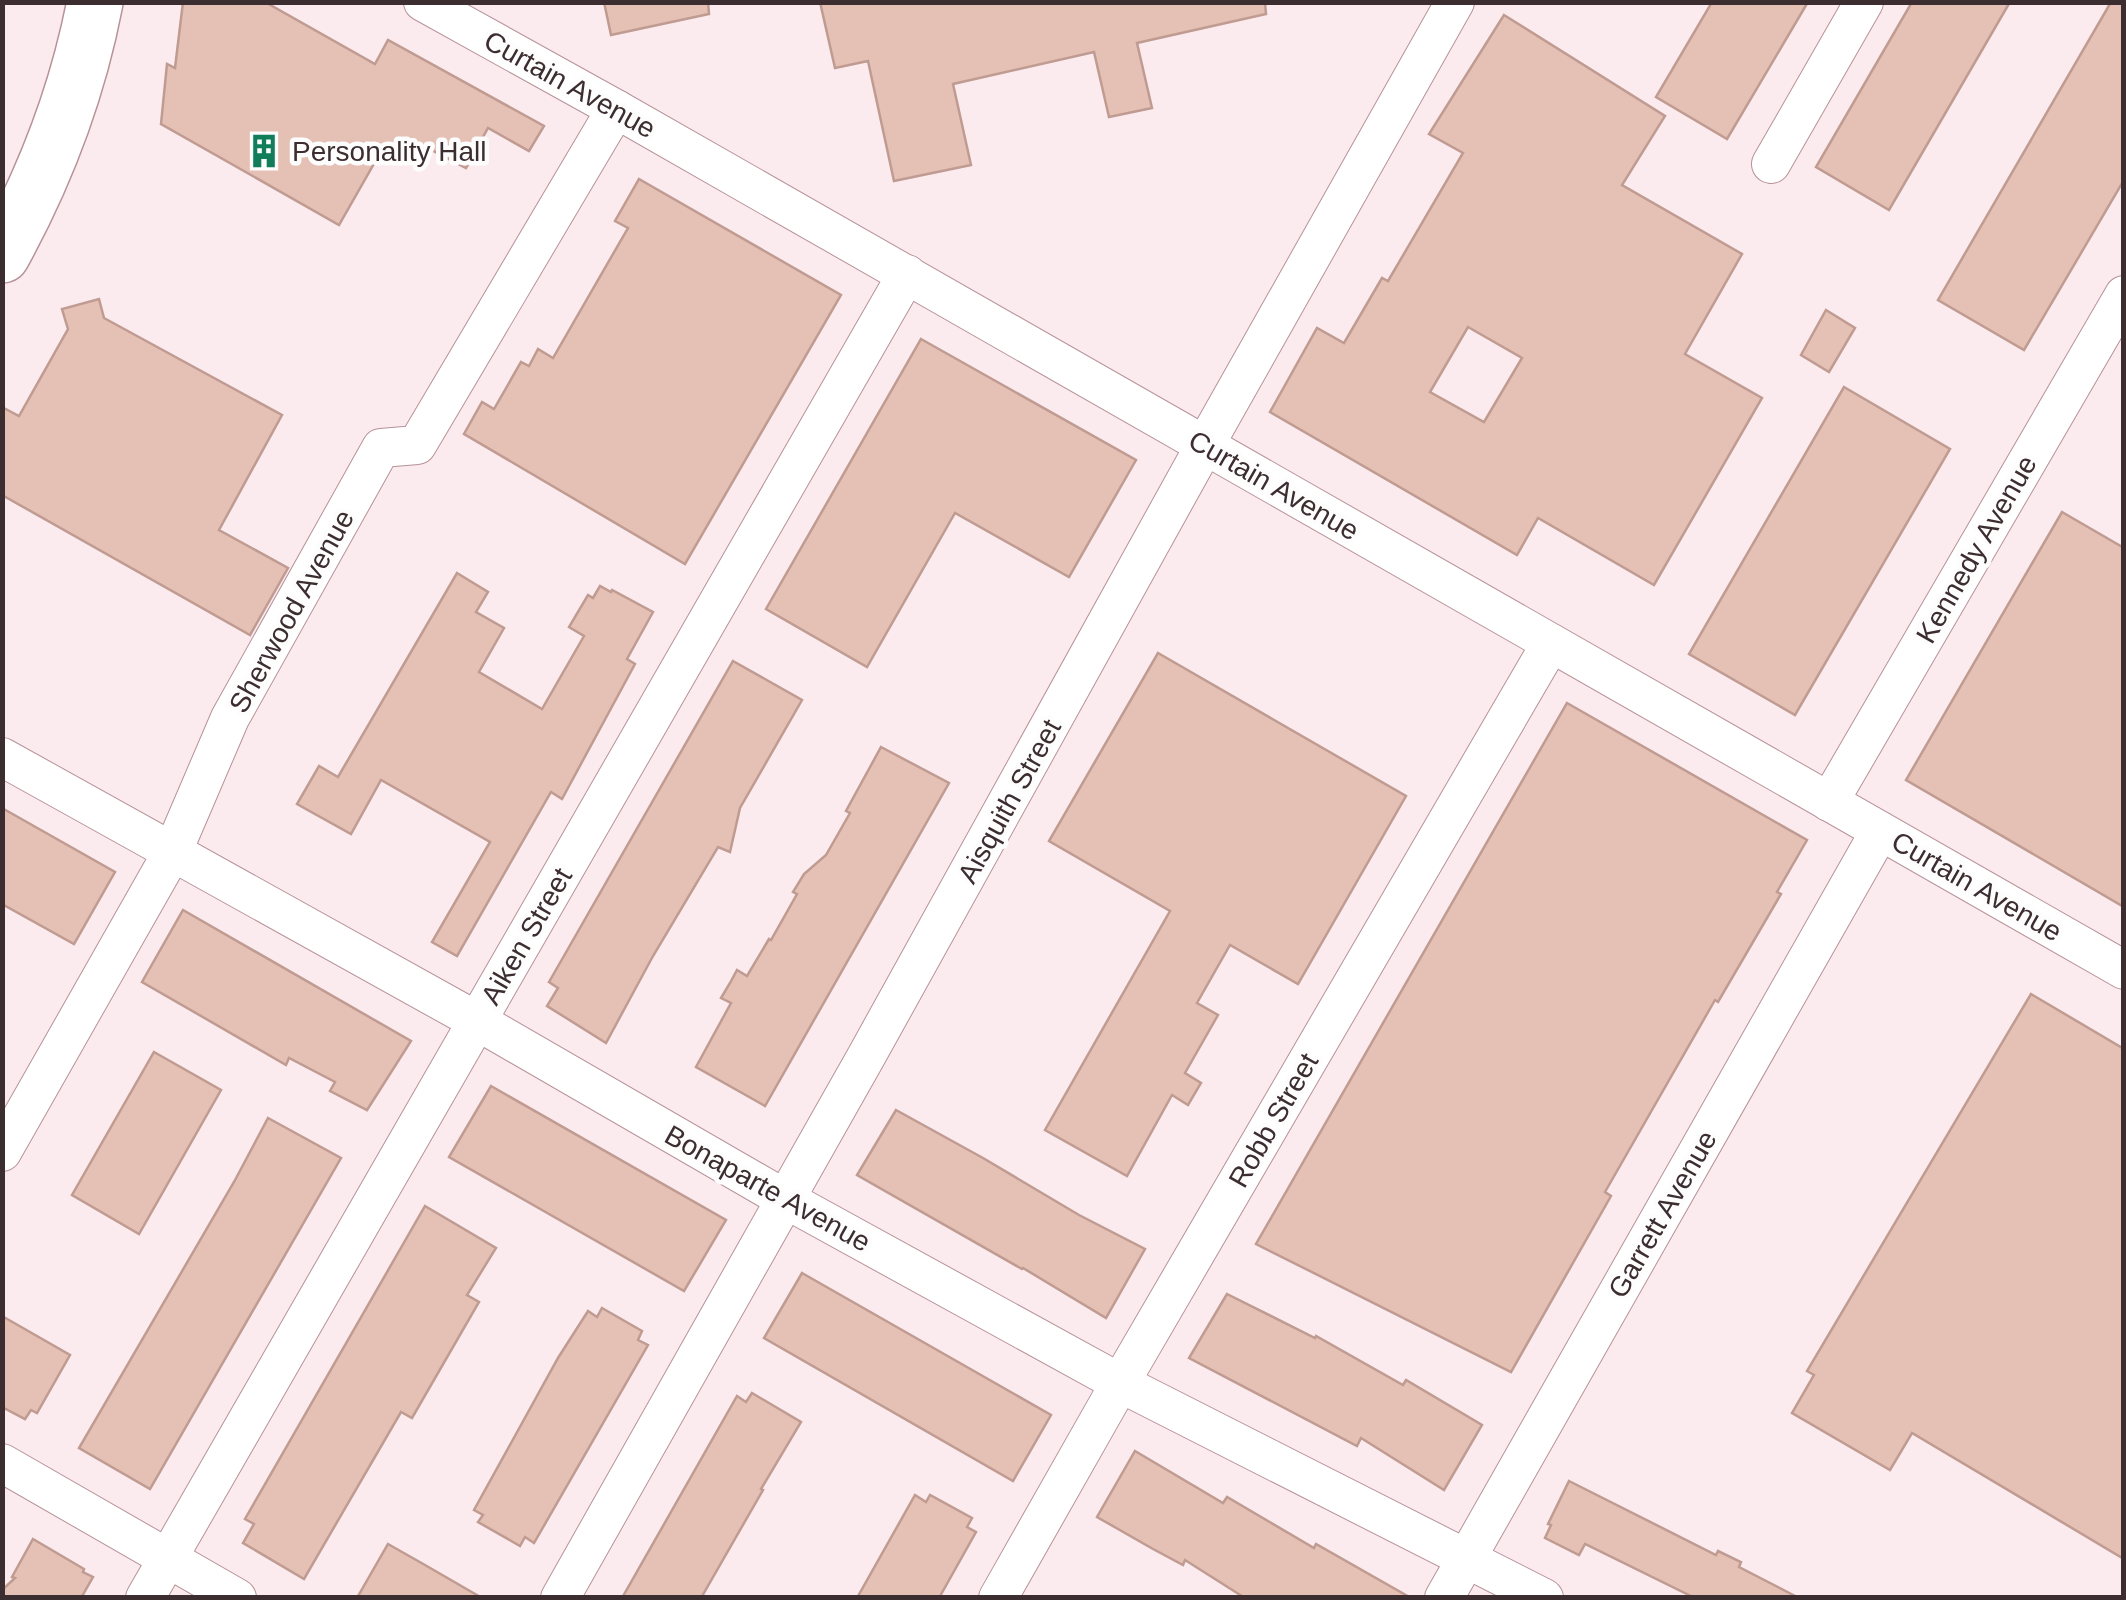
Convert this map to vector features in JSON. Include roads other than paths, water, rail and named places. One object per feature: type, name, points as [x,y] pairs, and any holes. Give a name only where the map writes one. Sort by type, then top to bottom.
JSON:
[{"type":"main road","points":[[2,255],[52,146],[95,2]]},
{"type":"street","name":"Curtain Avenue","points":[[422,2],[2124,970]]},
{"type":"street","name":"Aisquith Street","points":[[560,1598],[1455,2]]},
{"type":"street","points":[[1770,164],[1864,2]]},
{"type":"street","name":"Sherwood Avenue","points":[[2,1152],[174,851],[230,718],[381,448],[417,445],[616,109]]},
{"type":"street","name":"Aiken Street","points":[[145,1598],[906,274]]},
{"type":"street","name":"Kennedy Avenue","points":[[1829,802],[2124,295]]},
{"type":"street","name":"Robb Street","points":[[998,1598],[1551,643]]},
{"type":"street","name":"Bonaparte Avenue","points":[[2,757],[1120,1383],[1544,1598]]},
{"type":"street","name":"Garrett Avenue","points":[[1444,1598],[1880,830]]},
{"type":"street","points":[[2,1463],[236,1598]]},
{"type":"place","name":"Personality Hall","points":[[264,151]]}]
